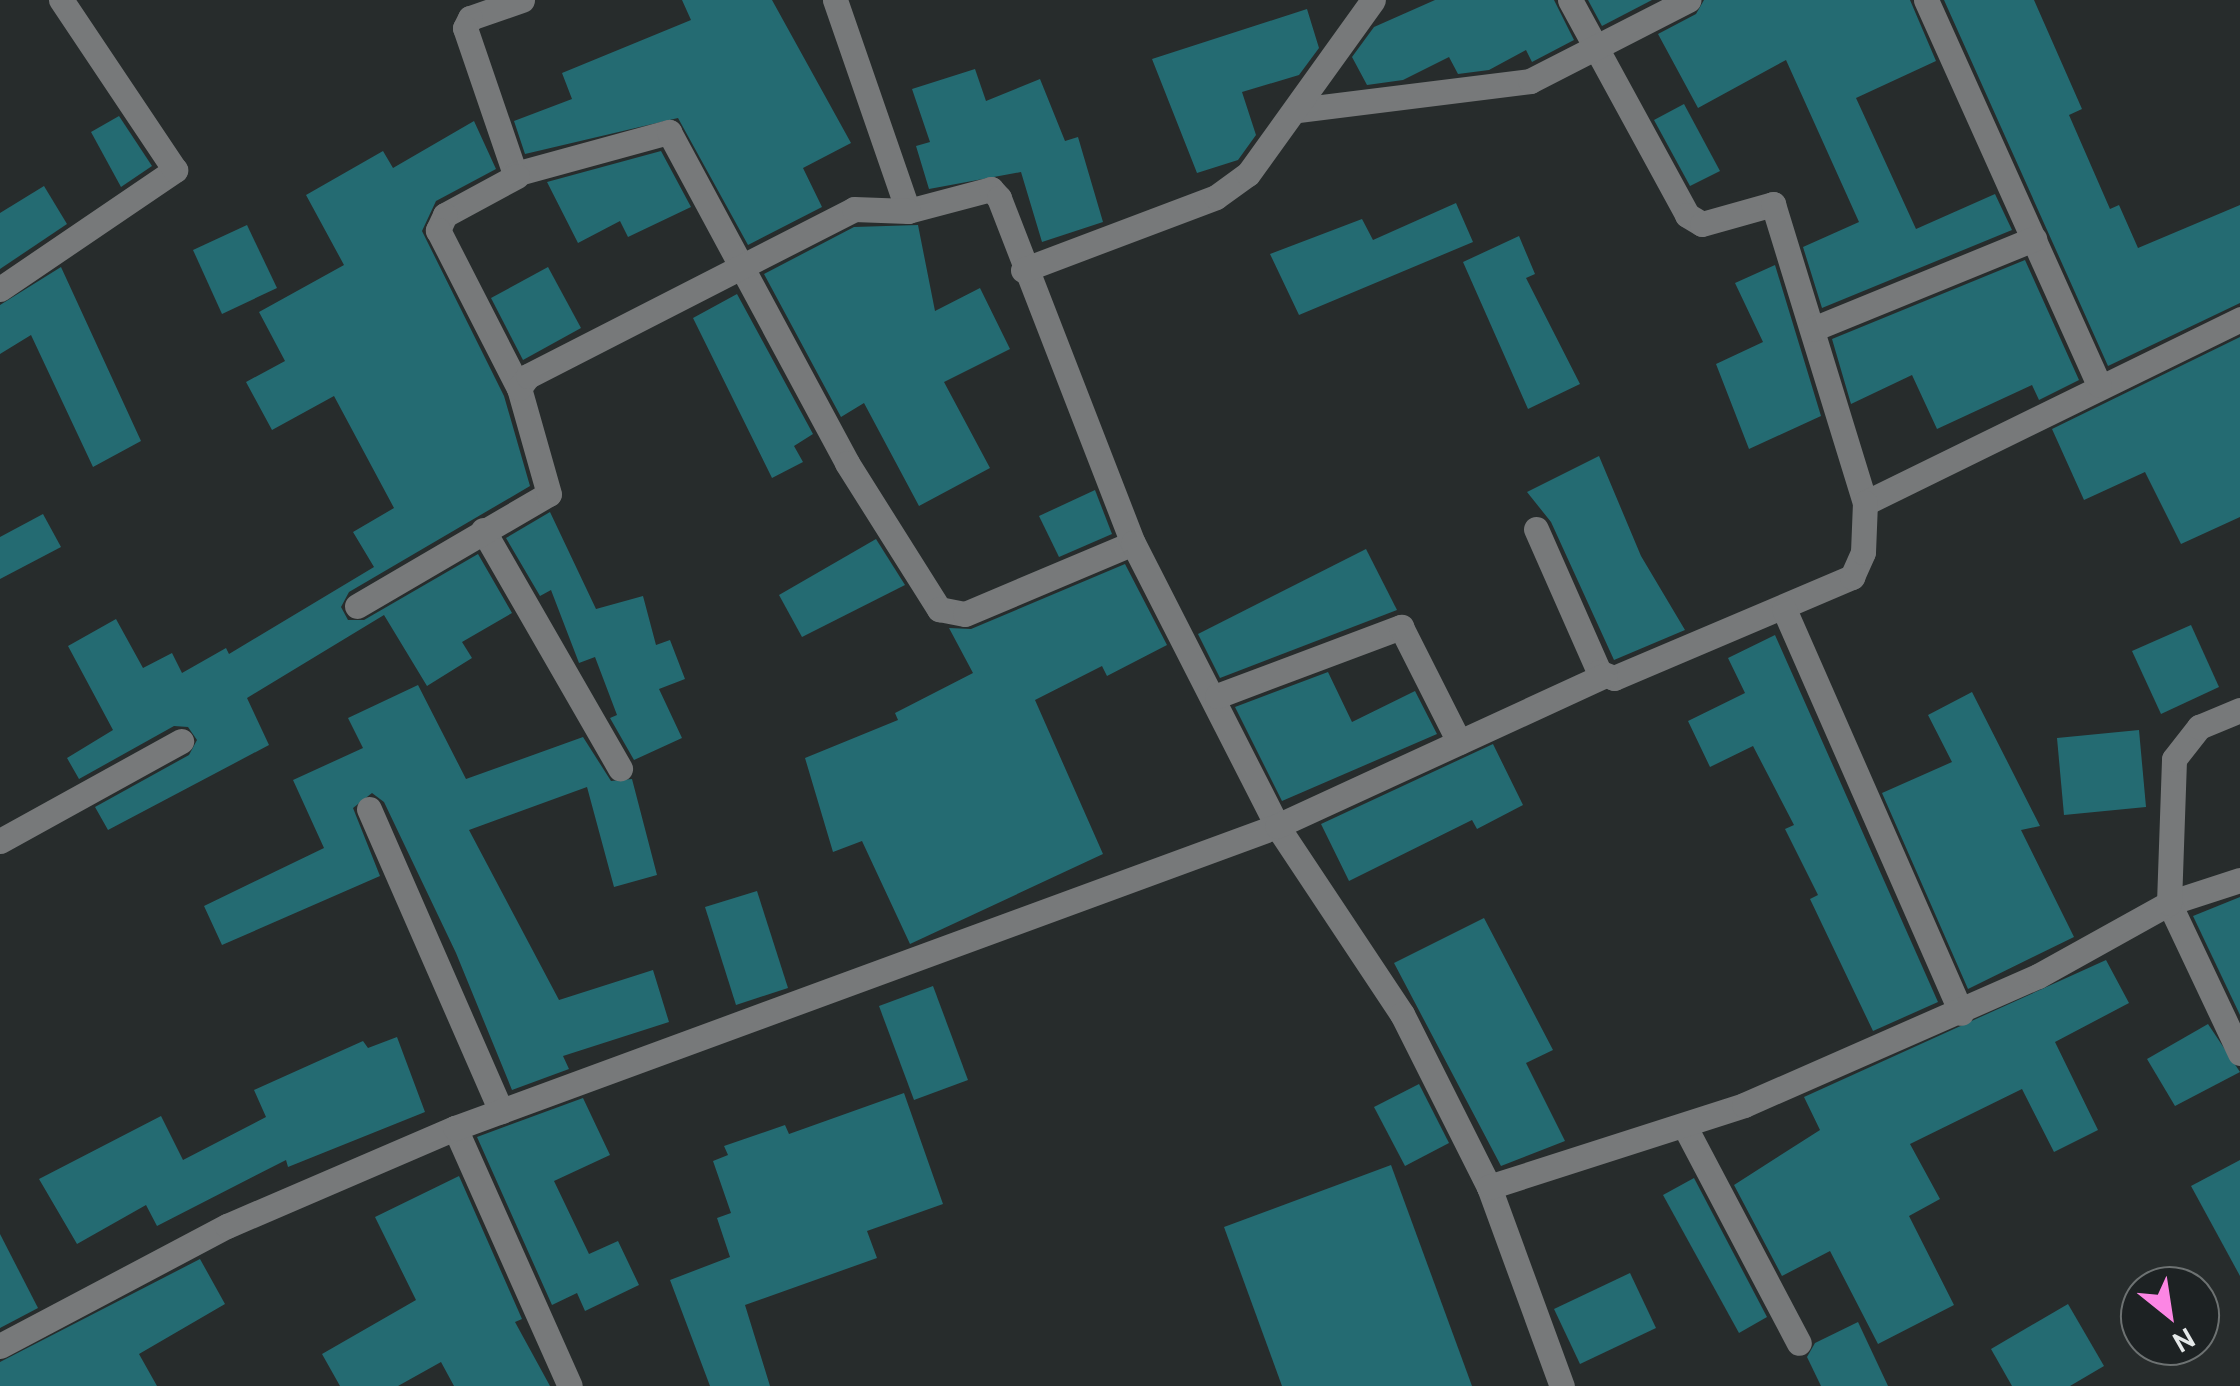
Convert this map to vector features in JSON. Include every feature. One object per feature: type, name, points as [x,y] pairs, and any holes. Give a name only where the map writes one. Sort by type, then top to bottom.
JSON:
[{"type":"street","points":[[0,289],[174,174],[61,0]]},
{"type":"street","points":[[516,176],[465,28],[470,18],[522,0]]},
{"type":"street","points":[[835,0],[908,211]]},
{"type":"street","points":[[1023,270],[1216,197],[1248,174],[1298,110],[1372,0]]},
{"type":"street","points":[[0,1346],[227,1226],[455,1128],[1277,826],[1605,675],[1784,609],[1856,572],[1866,502],[1773,204],[1692,220],[1570,0]]},
{"type":"street","points":[[1298,110],[1514,85],[1688,0]]},
{"type":"street","points":[[1926,0],[2099,384]]},
{"type":"street","points":[[357,606],[549,494],[519,388],[438,230],[444,215],[516,176],[670,132],[744,262],[847,463],[946,614],[965,614],[1133,543]]},
{"type":"street","points":[[519,388],[744,262],[854,209],[908,211],[994,191],[1133,543],[1217,696],[1277,826],[1402,1014],[1488,1186],[1562,1386]]},
{"type":"street","points":[[1812,329],[2034,240]]},
{"type":"street","points":[[1866,502],[2099,384],[2240,319]]},
{"type":"street","points":[[1536,529],[1605,675]]},
{"type":"street","points":[[483,530],[620,768]]},
{"type":"street","points":[[1784,609],[1961,1013]]},
{"type":"street","points":[[1217,696],[1401,628],[1459,742]]},
{"type":"street","points":[[2240,710],[2189,734],[2174,758],[2169,903],[2240,1053]]},
{"type":"street","points":[[0,841],[181,741]]},
{"type":"street","points":[[369,809],[501,1112]]},
{"type":"street","points":[[1488,1186],[1685,1127],[1961,1013],[2169,903],[2240,880]]},
{"type":"street","points":[[1685,1127],[1799,1343]]},
{"type":"street","points":[[455,1128],[570,1386]]},
{"type":"building","points":[[682,0],[772,0],[851,143],[803,168],[822,207],[748,245],[678,118],[525,154],[514,121],[572,99],[562,73],[691,20]]},
{"type":"building","points":[[1435,0],[1554,0],[1574,40],[1532,62],[1526,50],[1489,70],[1458,74],[1449,57],[1403,80],[1367,85],[1352,57],[1374,27]]},
{"type":"building","points":[[1588,0],[1652,0],[1602,26]]},
{"type":"building","points":[[1704,0],[1910,0],[1936,61],[1856,98],[1916,229],[1995,194],[2012,230],[1822,308],[1803,247],[1859,222],[1786,60],[1698,108],[1658,34],[1696,14]]},
{"type":"building","points":[[1944,0],[2034,0],[2082,109],[2069,115],[2110,209],[2119,205],[2138,248],[2240,205],[2240,303],[2108,366]]},
{"type":"building","points":[[1307,9],[1319,48],[1299,75],[1242,92],[1256,135],[1238,160],[1197,173],[1152,59]]},
{"type":"building","points":[[975,69],[986,101],[1040,79],[1065,141],[1078,137],[1103,222],[1042,242],[1021,172],[929,189],[916,146],[930,142],[912,89]]},
{"type":"building","points":[[1684,104],[1720,171],[1690,186],[1654,120]]},
{"type":"building","points":[[119,116],[152,166],[121,187],[91,132]]},
{"type":"building","points":[[474,121],[496,169],[436,201],[422,231],[504,396],[530,486],[349,592],[341,607],[348,620],[364,620],[478,554],[512,613],[462,642],[472,658],[427,686],[384,615],[247,698],[269,745],[108,830],[95,807],[189,755],[197,740],[188,727],[174,726],[79,779],[67,758],[113,730],[68,646],[116,619],[143,668],[172,653],[182,673],[226,648],[229,654],[374,567],[353,532],[394,508],[334,396],[272,430],[246,382],[285,361],[259,312],[344,265],[306,195],[383,151],[393,168]]},
{"type":"building","points":[[661,151],[691,207],[628,237],[620,221],[578,243],[547,182]]},
{"type":"building","points":[[44,186],[67,224],[0,269],[0,213]]},
{"type":"building","points":[[1456,203],[1473,242],[1299,315],[1270,254],[1362,219],[1373,240]]},
{"type":"building","points":[[247,225],[277,288],[222,314],[193,250]]},
{"type":"building","points":[[918,225],[935,311],[980,288],[1010,349],[944,382],[990,468],[919,506],[864,403],[841,417],[764,274],[854,227]]},
{"type":"building","points":[[1519,236],[1535,274],[1526,278],[1580,384],[1528,409],[1463,262]]},
{"type":"building","points":[[2025,260],[2079,380],[2039,400],[2032,385],[1937,429],[1912,375],[1851,404],[1832,339]]},
{"type":"building","points":[[1775,265],[1821,416],[1749,449],[1716,364],[1763,342],[1735,283]]},
{"type":"building","points":[[61,267],[141,441],[93,467],[31,335],[0,354],[0,305]]},
{"type":"building","points":[[548,267],[581,328],[523,360],[491,298]]},
{"type":"building","points":[[737,294],[813,434],[794,446],[803,462],[772,478],[693,318]]},
{"type":"building","points":[[2240,337],[2240,517],[2181,544],[2145,472],[2084,500],[2052,429]]},
{"type":"building","points":[[1599,456],[1641,556],[1685,630],[1614,660],[1551,522],[1527,492]]},
{"type":"building","points":[[1095,490],[1112,534],[1059,557],[1039,516]]},
{"type":"building","points":[[550,512],[596,609],[643,596],[656,645],[670,640],[685,679],[659,689],[682,738],[634,760],[610,718],[617,715],[595,657],[579,663],[551,590],[540,596],[506,538]]},
{"type":"building","points":[[43,514],[61,547],[0,579],[0,537]]},
{"type":"building","points":[[876,539],[905,585],[802,637],[779,595]]},
{"type":"building","points":[[1366,549],[1397,610],[1220,678],[1198,634]]},
{"type":"building","points":[[1125,564],[1167,645],[1107,676],[1102,666],[1035,700],[1103,854],[910,944],[862,841],[833,852],[805,758],[898,720],[895,713],[973,673],[949,628],[971,629]]},
{"type":"building","points":[[2191,625],[2219,687],[2161,714],[2132,651]]},
{"type":"building","points":[[1775,635],[1938,1002],[1873,1031],[1810,899],[1818,895],[1785,829],[1794,825],[1753,746],[1710,767],[1688,721],[1745,693],[1728,658]]},
{"type":"building","points":[[1328,672],[1352,722],[1415,691],[1437,734],[1282,801],[1235,707]]},
{"type":"building","points":[[418,685],[466,779],[583,737],[611,781],[632,779],[657,875],[614,887],[587,787],[469,830],[559,1000],[653,970],[669,1022],[563,1056],[569,1069],[512,1090],[456,953],[384,802],[372,793],[353,808],[380,876],[222,945],[204,906],[324,848],[293,780],[363,748],[348,718]]},
{"type":"building","points":[[1972,692],[2040,826],[2021,830],[2074,937],[1968,989],[1882,793],[1952,762],[1928,715]]},
{"type":"building","points":[[2139,730],[2146,807],[2064,815],[2057,738]]},
{"type":"building","points":[[1493,744],[1523,805],[1477,829],[1472,820],[1349,881],[1321,824]]},
{"type":"building","points":[[757,891],[788,988],[736,1005],[705,907]]},
{"type":"building","points":[[2240,897],[2240,1015],[2193,916]]},
{"type":"building","points":[[1484,918],[1553,1050],[1526,1063],[1565,1141],[1501,1166],[1394,963]]},
{"type":"building","points":[[2106,960],[2129,1003],[2055,1042],[2098,1130],[2054,1152],[2022,1089],[1910,1144],[1940,1199],[1909,1216],[1954,1305],[1878,1344],[1830,1251],[1782,1276],[1734,1185],[1820,1130],[1804,1097]]},
{"type":"building","points":[[933,986],[968,1080],[914,1100],[879,1006]]},
{"type":"building","points":[[2208,1024],[2240,1072],[2175,1106],[2147,1059]]},
{"type":"building","points":[[397,1037],[425,1112],[288,1167],[286,1160],[157,1226],[146,1205],[77,1244],[39,1179],[161,1116],[183,1160],[266,1117],[254,1090],[363,1041],[368,1048]]},
{"type":"building","points":[[1419,1084],[1449,1143],[1405,1166],[1374,1107]]},
{"type":"building","points":[[904,1093],[943,1204],[867,1231],[877,1258],[745,1305],[770,1386],[710,1386],[670,1280],[730,1257],[717,1218],[731,1213],[713,1161],[728,1155],[724,1146],[785,1125],[789,1134]]},
{"type":"building","points":[[583,1098],[610,1155],[554,1181],[589,1254],[618,1241],[639,1285],[585,1311],[577,1293],[552,1305],[477,1137]]},
{"type":"building","points":[[2240,1160],[2240,1276],[2191,1186]]},
{"type":"building","points":[[1391,1165],[1472,1386],[1282,1386],[1224,1227]]},
{"type":"building","points":[[459,1176],[522,1319],[515,1322],[550,1386],[454,1386],[441,1362],[398,1386],[340,1386],[322,1354],[416,1300],[375,1217]]},
{"type":"building","points":[[1694,1178],[1767,1317],[1739,1333],[1663,1195]]},
{"type":"building","points":[[0,1234],[38,1308],[0,1328]]},
{"type":"building","points":[[200,1259],[225,1304],[139,1354],[157,1386],[0,1386],[0,1362]]},
{"type":"building","points":[[1630,1273],[1656,1328],[1580,1364],[1554,1309]]},
{"type":"building","points":[[2068,1304],[2104,1366],[2070,1386],[2012,1386],[1991,1349]]},
{"type":"building","points":[[1858,1322],[1888,1386],[1821,1386],[1807,1357],[1815,1343]]}]
